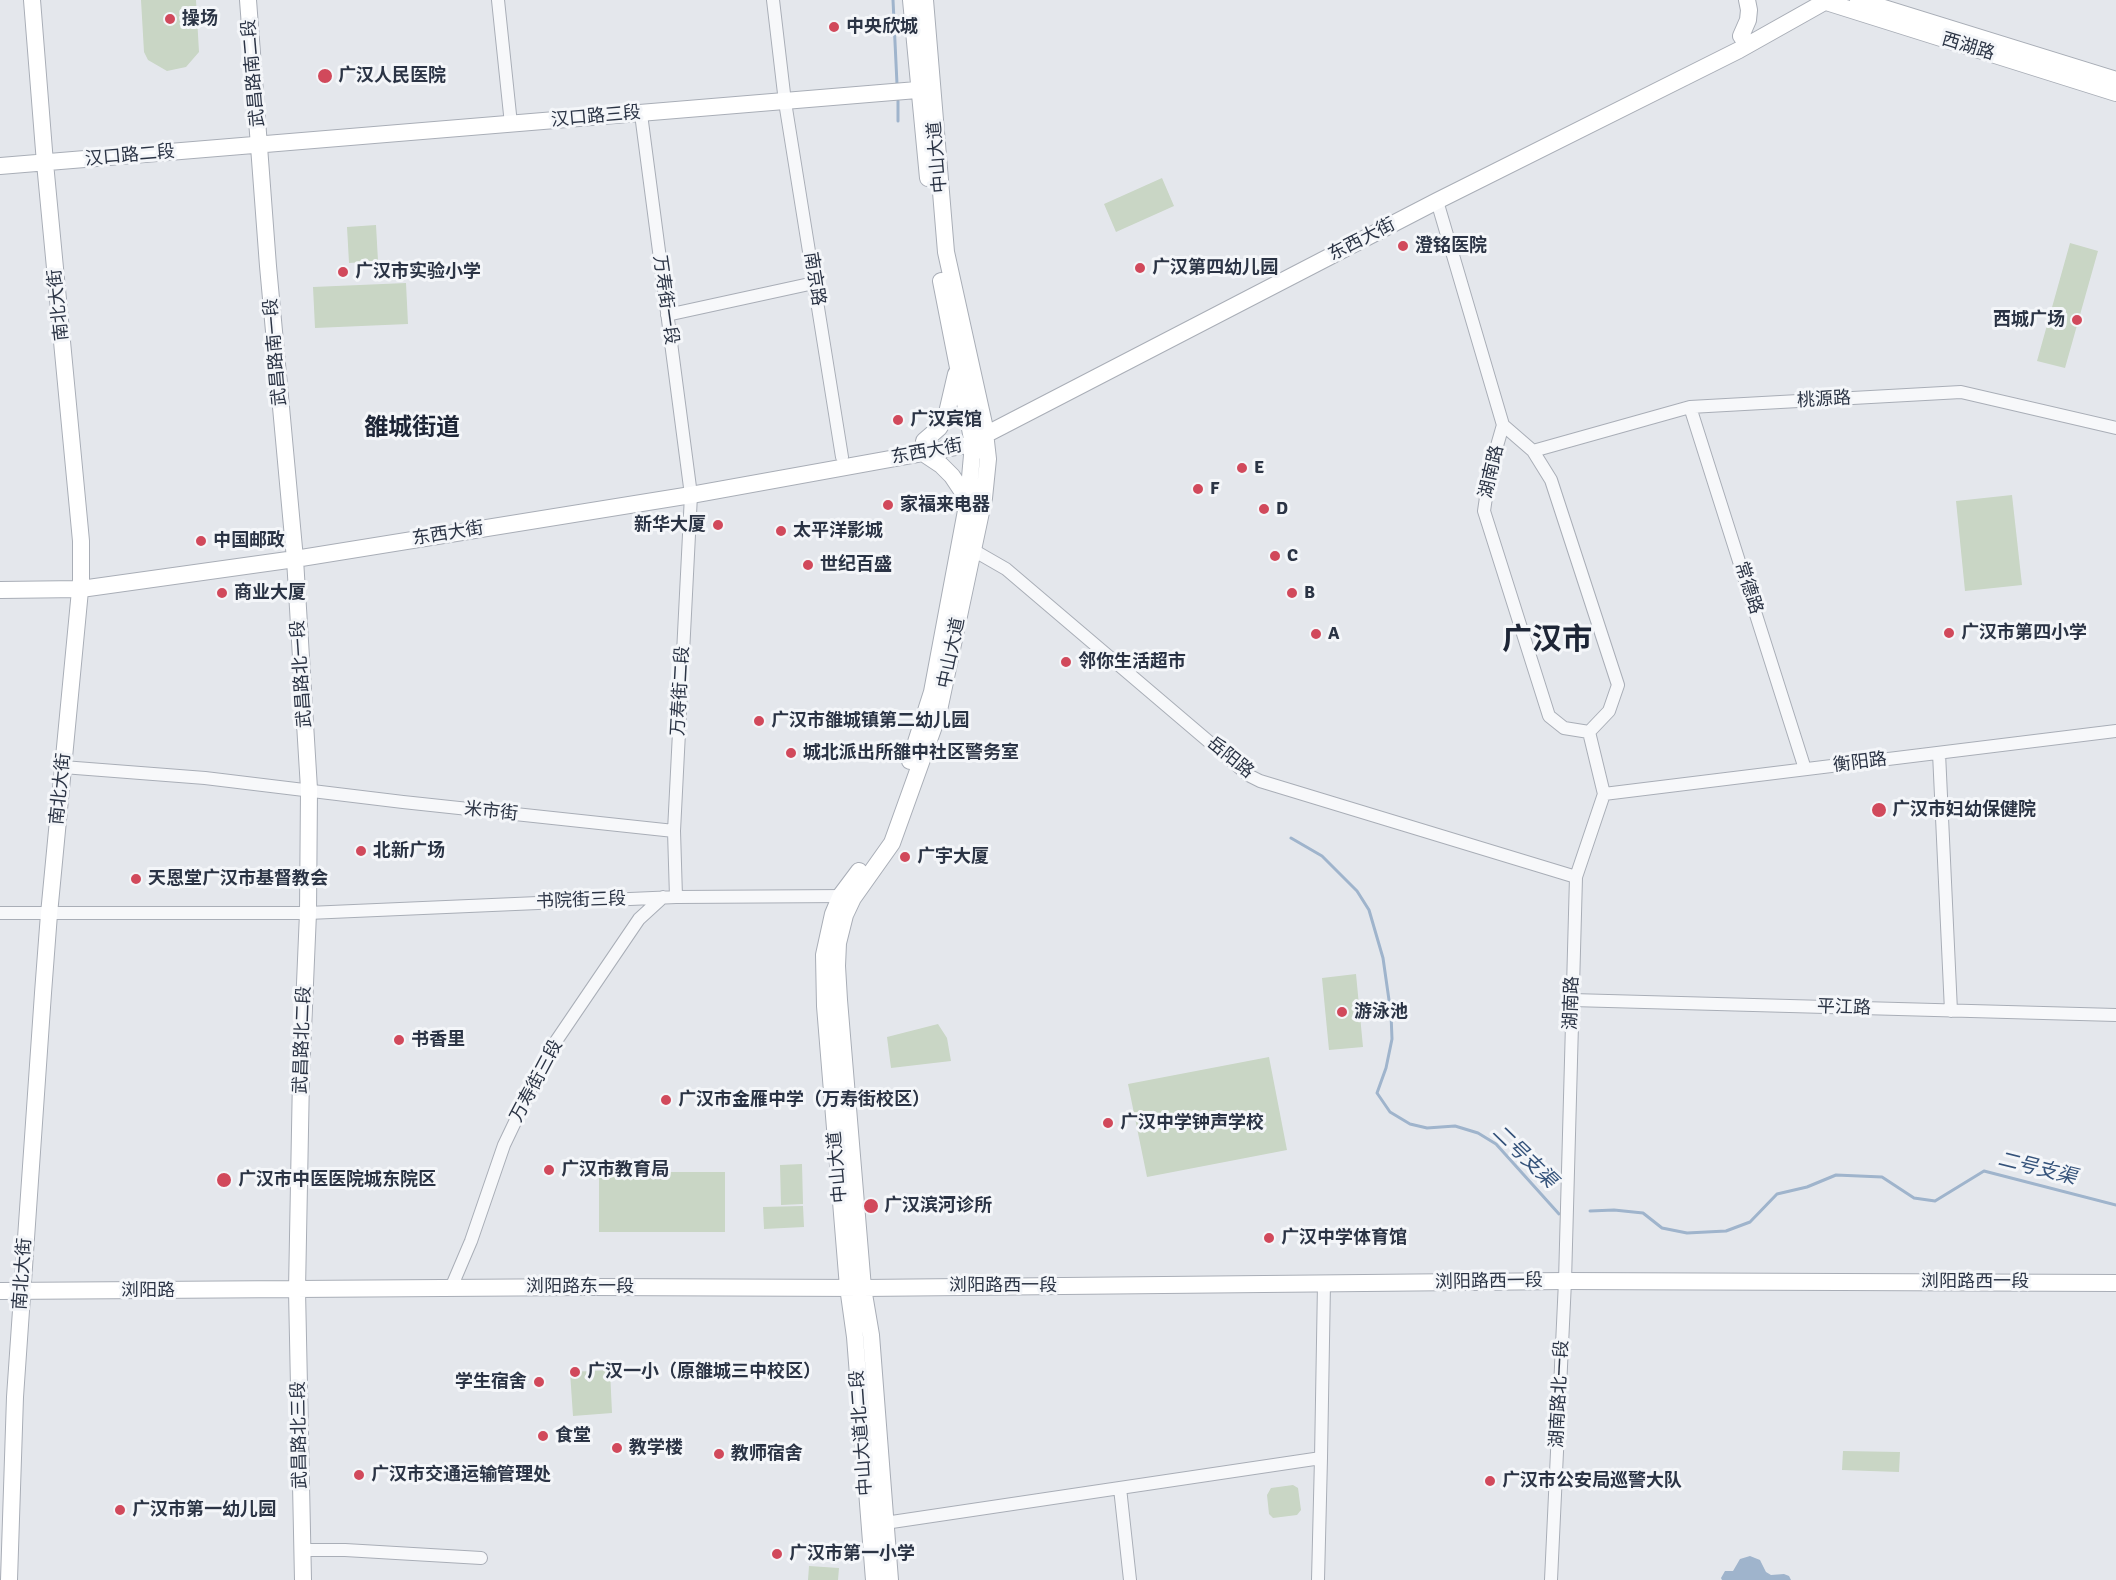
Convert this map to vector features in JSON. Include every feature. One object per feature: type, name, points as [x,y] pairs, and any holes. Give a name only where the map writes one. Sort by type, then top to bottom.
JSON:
[{"type":"street","name":"南北大街","points":[[9,1580],[15,1396],[49,914],[81,584],[79,518],[32,0]]},
{"type":"street","name":"武昌路南二段","points":[[248,0],[260,145]]},
{"type":"street","points":[[498,0],[511,124]]},
{"type":"street","name":"南京路","points":[[773,0],[785,102],[842,457]]},
{"type":"street","name":"中山大道","points":[[858,1291],[837,966],[838,943],[847,896],[883,836],[932,692],[978,434],[946,252],[926,89],[911,0]]},
{"type":"street","name":"中山大道","points":[[847,896],[892,843],[938,715],[984,498],[988,459],[958,367],[935,255],[926,89],[925,0]]},
{"type":"street","points":[[1741,36],[1748,20],[1747,0]]},
{"type":"street","name":"东西大街","points":[[978,434],[1807,0]]},
{"type":"street","name":"西湖路","points":[[1858,0],[2116,80]]},
{"type":"street","name":"东西大街","points":[[0,590],[81,584],[294,555],[691,491],[923,447],[978,434],[1739,50],[1824,1]]},
{"type":"street","name":"西湖路","points":[[1824,1],[2116,93]]},
{"type":"street","name":"汉口路三段","points":[[260,145],[926,89]]},
{"type":"street","name":"万寿街一段","points":[[641,114],[691,491]]},
{"type":"street","name":"汉口路二段","points":[[0,166],[260,145]]},
{"type":"street","name":"武昌路南一段","points":[[260,145],[268,266],[294,555]]},
{"type":"street","name":"湖南路","points":[[1437,201],[1503,425],[1490,470],[1484,512],[1549,716],[1564,728],[1588,732],[1609,711],[1618,685],[1551,480],[1533,451],[1503,425]]},
{"type":"street","points":[[667,315],[814,283]]},
{"type":"street","points":[[958,367],[946,417],[923,447],[952,476],[968,500]]},
{"type":"street","name":"桃源路","points":[[1533,451],[1690,407],[1961,393],[2116,428]]},
{"type":"street","name":"常德路","points":[[1690,407],[1805,770]]},
{"type":"street","name":"东西大街","points":[[691,491],[842,457],[923,447]]},
{"type":"street","name":"万寿街二段","points":[[669,897],[691,491]]},
{"type":"street","name":"岳阳路","points":[[973,550],[1006,569],[1248,775],[1260,781],[1576,877]]},
{"type":"street","name":"武昌路北一段","points":[[294,555],[309,789]]},
{"type":"street","name":"东西大街","points":[[0,581],[81,584]]},
{"type":"street","name":"衡阳路","points":[[1604,794],[2116,731]]},
{"type":"street","points":[[1588,732],[1604,794]]},
{"type":"street","points":[[1939,753],[1951,1011]]},
{"type":"street","name":"米市街","points":[[63,767],[205,778],[674,831]]},
{"type":"street","name":"武昌路北二段","points":[[297,1290],[301,1077],[308,913],[309,789]]},
{"type":"street","name":"湖南路","points":[[1565,1286],[1576,877],[1604,794]]},
{"type":"street","name":"书院街三段","points":[[0,914],[308,913],[669,897],[847,896]]},
{"type":"street","name":"万寿街三段","points":[[451,1288],[471,1241],[504,1145],[548,1053],[639,920],[669,897]]},
{"type":"street","name":"平江路","points":[[1572,1000],[2116,1015]]},
{"type":"street","name":"浏阳路西一段","points":[[858,1291],[2116,1283]]},
{"type":"street","points":[[1565,1286],[2116,1294]]},
{"type":"street","name":"湖南路北一段","points":[[1551,1580],[1565,1286]]},
{"type":"street","name":"浏阳路东一段","points":[[297,1290],[451,1288],[858,1291]]},
{"type":"street","points":[[1318,1580],[1324,1289]]},
{"type":"street","name":"浏阳路","points":[[0,1291],[297,1290]]},
{"type":"street","name":"武昌路北三段","points":[[297,1290],[303,1580]]},
{"type":"street","name":"中山大道北二段","points":[[858,1291],[871,1335],[890,1580]]},
{"type":"street","name":"中山大道北二段","points":[[858,1291],[855,1337],[874,1580]]},
{"type":"street","points":[[885,1523],[1321,1458]]},
{"type":"street","points":[[1120,1488],[1130,1580]]},
{"type":"street","points":[[302,1550],[482,1558]]},
{"type":"green space","name":"操场","points":[[141,0],[196,0],[199,52],[186,67],[167,71],[148,60],[144,52]]},
{"type":"green space","points":[[1162,178],[1174,206],[1116,232],[1104,204]]},
{"type":"green space","points":[[376,225],[378,261],[349,263],[347,227]]},
{"type":"green space","points":[[2070,243],[2098,251],[2065,368],[2037,361]]},
{"type":"green space","points":[[406,283],[408,324],[315,328],[313,287]]},
{"type":"green space","points":[[2012,495],[2022,585],[1965,591],[1956,501]]},
{"type":"green space","name":"游泳池","points":[[1356,974],[1363,1047],[1329,1050],[1322,978]]},
{"type":"green space","points":[[938,1024],[947,1038],[951,1061],[891,1068],[887,1037]]},
{"type":"green space","points":[[1269,1057],[1287,1150],[1147,1177],[1128,1084]]},
{"type":"green space","points":[[802,1164],[803,1204],[781,1205],[780,1165]]},
{"type":"green space","points":[[599,1172],[725,1172],[725,1232],[599,1232]]},
{"type":"green space","points":[[803,1206],[804,1227],[764,1229],[763,1207]]},
{"type":"green space","points":[[610,1370],[612,1413],[573,1416],[570,1372]]},
{"type":"green space","points":[[1843,1451],[1900,1452],[1899,1472],[1842,1470]]},
{"type":"green space","points":[[1293,1485],[1298,1488],[1301,1510],[1297,1515],[1273,1518],[1269,1514],[1267,1495],[1271,1488]]},
{"type":"green space","points":[[809,1566],[839,1568],[838,1580],[808,1580]]},
{"type":"water","points":[[1750,1556],[1760,1560],[1766,1572],[1771,1575],[1784,1574],[1791,1580],[1722,1580],[1725,1571],[1733,1571],[1740,1559]]},
{"type":"waterway","name":"二号支渠","points":[[893,0],[897,84]]},
{"type":"waterway","name":"二号支渠","points":[[898,101],[898,121]]},
{"type":"waterway","name":"二号支渠","points":[[1291,838],[1322,856],[1357,891],[1369,910],[1383,958],[1391,1014],[1392,1039],[1386,1068],[1377,1093],[1390,1112],[1410,1124],[1427,1128],[1455,1126],[1478,1133],[1496,1144],[1559,1214]]},
{"type":"waterway","name":"二号支渠","points":[[1590,1211],[1614,1210],[1643,1213],[1662,1228],[1687,1233],[1726,1231],[1750,1222],[1777,1194],[1807,1187],[1836,1175],[1882,1177],[1914,1198],[1935,1201],[1984,1171],[2116,1205]]},
{"type":"place","name":"操场","points":[[170,19]]},
{"type":"place","name":"中央欣城","points":[[834,27]]},
{"type":"place","name":"广汉人民医院","points":[[325,76]]},
{"type":"place","name":"澄铭医院","points":[[1403,246]]},
{"type":"place","name":"广汉第四幼儿园","points":[[1140,268]]},
{"type":"place","name":"广汉市实验小学","points":[[343,272]]},
{"type":"place","name":"西城广场","points":[[2077,320]]},
{"type":"place","name":"广汉宾馆","points":[[898,420]]},
{"type":"place","name":"E","points":[[1242,468]]},
{"type":"place","name":"F","points":[[1198,489]]},
{"type":"place","name":"家福来电器","points":[[888,505]]},
{"type":"place","name":"D","points":[[1264,509]]},
{"type":"place","name":"新华大厦","points":[[718,525]]},
{"type":"place","name":"太平洋影城","points":[[781,531]]},
{"type":"place","name":"中国邮政","points":[[201,541]]},
{"type":"place","name":"C","points":[[1275,556]]},
{"type":"place","name":"世纪百盛","points":[[808,565]]},
{"type":"place","name":"商业大厦","points":[[222,593]]},
{"type":"place","name":"B","points":[[1292,593]]},
{"type":"place","name":"广汉市第四小学","points":[[1949,633]]},
{"type":"place","name":"A","points":[[1316,634]]},
{"type":"place","name":"邻你生活超市","points":[[1066,662]]},
{"type":"place","name":"广汉市雒城镇第二幼儿园","points":[[759,721]]},
{"type":"place","name":"城北派出所雒中社区警务室","points":[[791,753]]},
{"type":"place","name":"广汉市妇幼保健院","points":[[1879,810]]},
{"type":"place","name":"北新广场","points":[[361,851]]},
{"type":"place","name":"广宇大厦","points":[[905,857]]},
{"type":"place","name":"天恩堂广汉市基督教会","points":[[136,879]]},
{"type":"place","name":"游泳池","points":[[1342,1012]]},
{"type":"place","name":"书香里","points":[[399,1040]]},
{"type":"place","name":"广汉市金雁中学（万寿街校区）","points":[[666,1100]]},
{"type":"place","name":"广汉中学钟声学校","points":[[1108,1123]]},
{"type":"place","name":"广汉市教育局","points":[[549,1170]]},
{"type":"place","name":"广汉市中医医院城东院区","points":[[224,1180]]},
{"type":"place","name":"广汉滨河诊所","points":[[871,1206]]},
{"type":"place","name":"广汉中学体育馆","points":[[1269,1238]]},
{"type":"place","name":"广汉一小（原雒城三中校区）","points":[[575,1372]]},
{"type":"place","name":"学生宿舍","points":[[539,1382]]},
{"type":"place","name":"食堂","points":[[543,1436]]},
{"type":"place","name":"教学楼","points":[[617,1448]]},
{"type":"place","name":"教师宿舍","points":[[719,1454]]},
{"type":"place","name":"广汉市交通运输管理处","points":[[359,1475]]},
{"type":"place","name":"广汉市公安局巡警大队","points":[[1490,1481]]},
{"type":"place","name":"广汉市第一幼儿园","points":[[120,1510]]},
{"type":"place","name":"广汉市第一小学","points":[[777,1554]]},
{"type":"district","name":"雒城街道","points":[[412,429]]},
{"type":"district","name":"广汉市","points":[[1547,641]]}]
